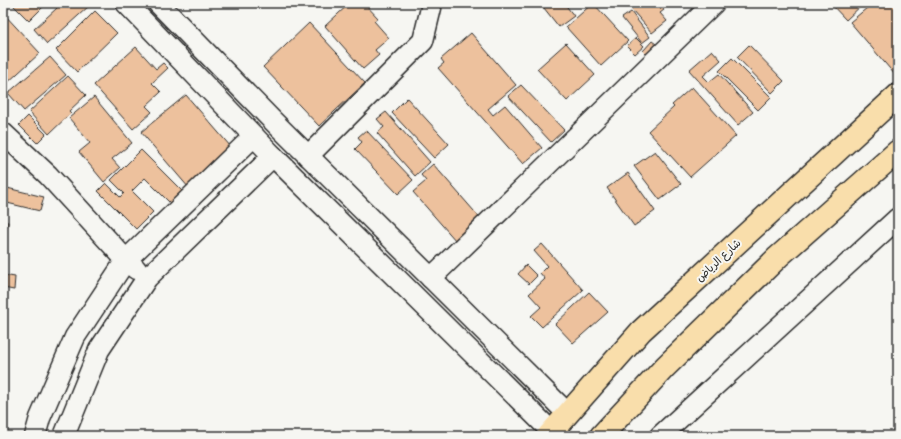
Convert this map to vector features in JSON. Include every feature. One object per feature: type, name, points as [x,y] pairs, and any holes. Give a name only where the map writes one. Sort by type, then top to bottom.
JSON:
[{"type":"main road","name":"شارع الرياض","points":[[550,434],[641,331],[898,94]]},
{"type":"main road","points":[[601,436],[665,367],[778,257],[898,151]]},
{"type":"street","points":[[126,3],[273,156],[550,434]]},
{"type":"street","points":[[158,3],[308,156],[568,414]]},
{"type":"street","points":[[431,278],[714,3]]},
{"type":"street","points":[[308,156],[423,41],[431,5]]},
{"type":"street","points":[[3,133],[48,175],[126,260],[147,278]]},
{"type":"street","points":[[35,436],[40,418],[75,337],[126,260],[254,136]]},
{"type":"street","points":[[64,436],[99,350],[147,278],[273,156]]},
{"type":"street","points":[[660,436],[898,218]]},
{"type":"building","points":[[11,3],[45,3],[46,4],[29,21]]},
{"type":"building","points":[[52,3],[87,3],[89,6],[47,44],[34,29],[57,8]]},
{"type":"building","points":[[350,3],[364,3],[378,18],[374,21],[389,38],[375,50],[379,55],[363,69],[325,26]]},
{"type":"building","points":[[540,3],[564,3],[574,16],[559,27]]},
{"type":"building","points":[[593,3],[628,41],[601,66],[566,27]]},
{"type":"building","points":[[626,3],[658,3],[664,10],[660,13],[667,21],[652,33]]},
{"type":"building","points":[[830,3],[864,3],[846,20]]},
{"type":"building","points":[[873,3],[898,3],[898,75],[896,76],[850,22]]},
{"type":"building","points":[[95,11],[117,33],[77,72],[56,50]]},
{"type":"building","points":[[631,12],[650,37],[642,43],[622,18]]},
{"type":"building","points":[[3,13],[40,53],[6,84],[3,81]]},
{"type":"building","points":[[309,23],[365,83],[319,126],[263,67]]},
{"type":"building","points":[[471,33],[516,85],[488,109],[493,115],[505,105],[542,148],[523,164],[438,68],[444,63],[441,59]]},
{"type":"building","points":[[636,38],[644,46],[635,54],[627,46]]},
{"type":"building","points":[[652,41],[660,47],[650,58],[643,51]]},
{"type":"building","points":[[566,43],[595,75],[567,101],[537,69]]},
{"type":"building","points":[[749,45],[784,81],[772,93],[737,57]]},
{"type":"building","points":[[136,47],[156,69],[163,63],[168,68],[152,83],[161,92],[146,106],[152,112],[133,129],[94,85]]},
{"type":"building","points":[[712,50],[721,60],[703,76],[709,82],[719,74],[753,112],[738,125],[689,70]]},
{"type":"building","points":[[50,57],[66,75],[24,111],[8,93]]},
{"type":"building","points":[[732,58],[771,97],[758,110],[719,71]]},
{"type":"building","points":[[68,76],[86,95],[69,111],[71,113],[49,134],[29,112]]},
{"type":"building","points":[[521,85],[564,130],[551,142],[508,96]]},
{"type":"building","points":[[692,87],[736,136],[690,177],[648,131],[674,107],[672,105]]},
{"type":"building","points":[[186,95],[231,147],[189,188],[141,132]]},
{"type":"building","points":[[94,97],[132,143],[112,159],[120,168],[104,182],[79,152],[90,143],[69,118]]},
{"type":"building","points":[[407,98],[449,144],[434,158],[392,113]]},
{"type":"building","points":[[386,112],[430,162],[415,176],[377,133],[384,127],[377,119]]},
{"type":"building","points":[[28,116],[46,134],[37,143],[19,125]]},
{"type":"building","points":[[366,130],[413,180],[398,194],[355,149],[362,142],[358,137]]},
{"type":"building","points":[[141,150],[183,192],[171,204],[145,178],[132,191],[153,212],[136,229],[98,191],[106,183],[120,197],[124,193],[111,180]]},
{"type":"building","points":[[655,151],[681,184],[660,200],[634,166]]},
{"type":"building","points":[[433,164],[481,219],[456,241],[413,192],[426,181],[421,175]]},
{"type":"building","points":[[628,173],[655,211],[634,226],[607,188]]},
{"type":"building","points":[[3,187],[44,197],[40,211],[3,202]]},
{"type":"building","points":[[3,221],[8,222],[5,235],[3,235]]},
{"type":"building","points":[[542,244],[583,290],[542,327],[531,316],[541,307],[529,294],[545,279],[540,273],[547,266],[534,251]]},
{"type":"building","points":[[526,265],[537,276],[529,284],[518,274]]},
{"type":"building","points":[[3,275],[15,277],[14,290],[3,288]]},
{"type":"building","points":[[589,292],[608,312],[573,343],[555,324]]}]
